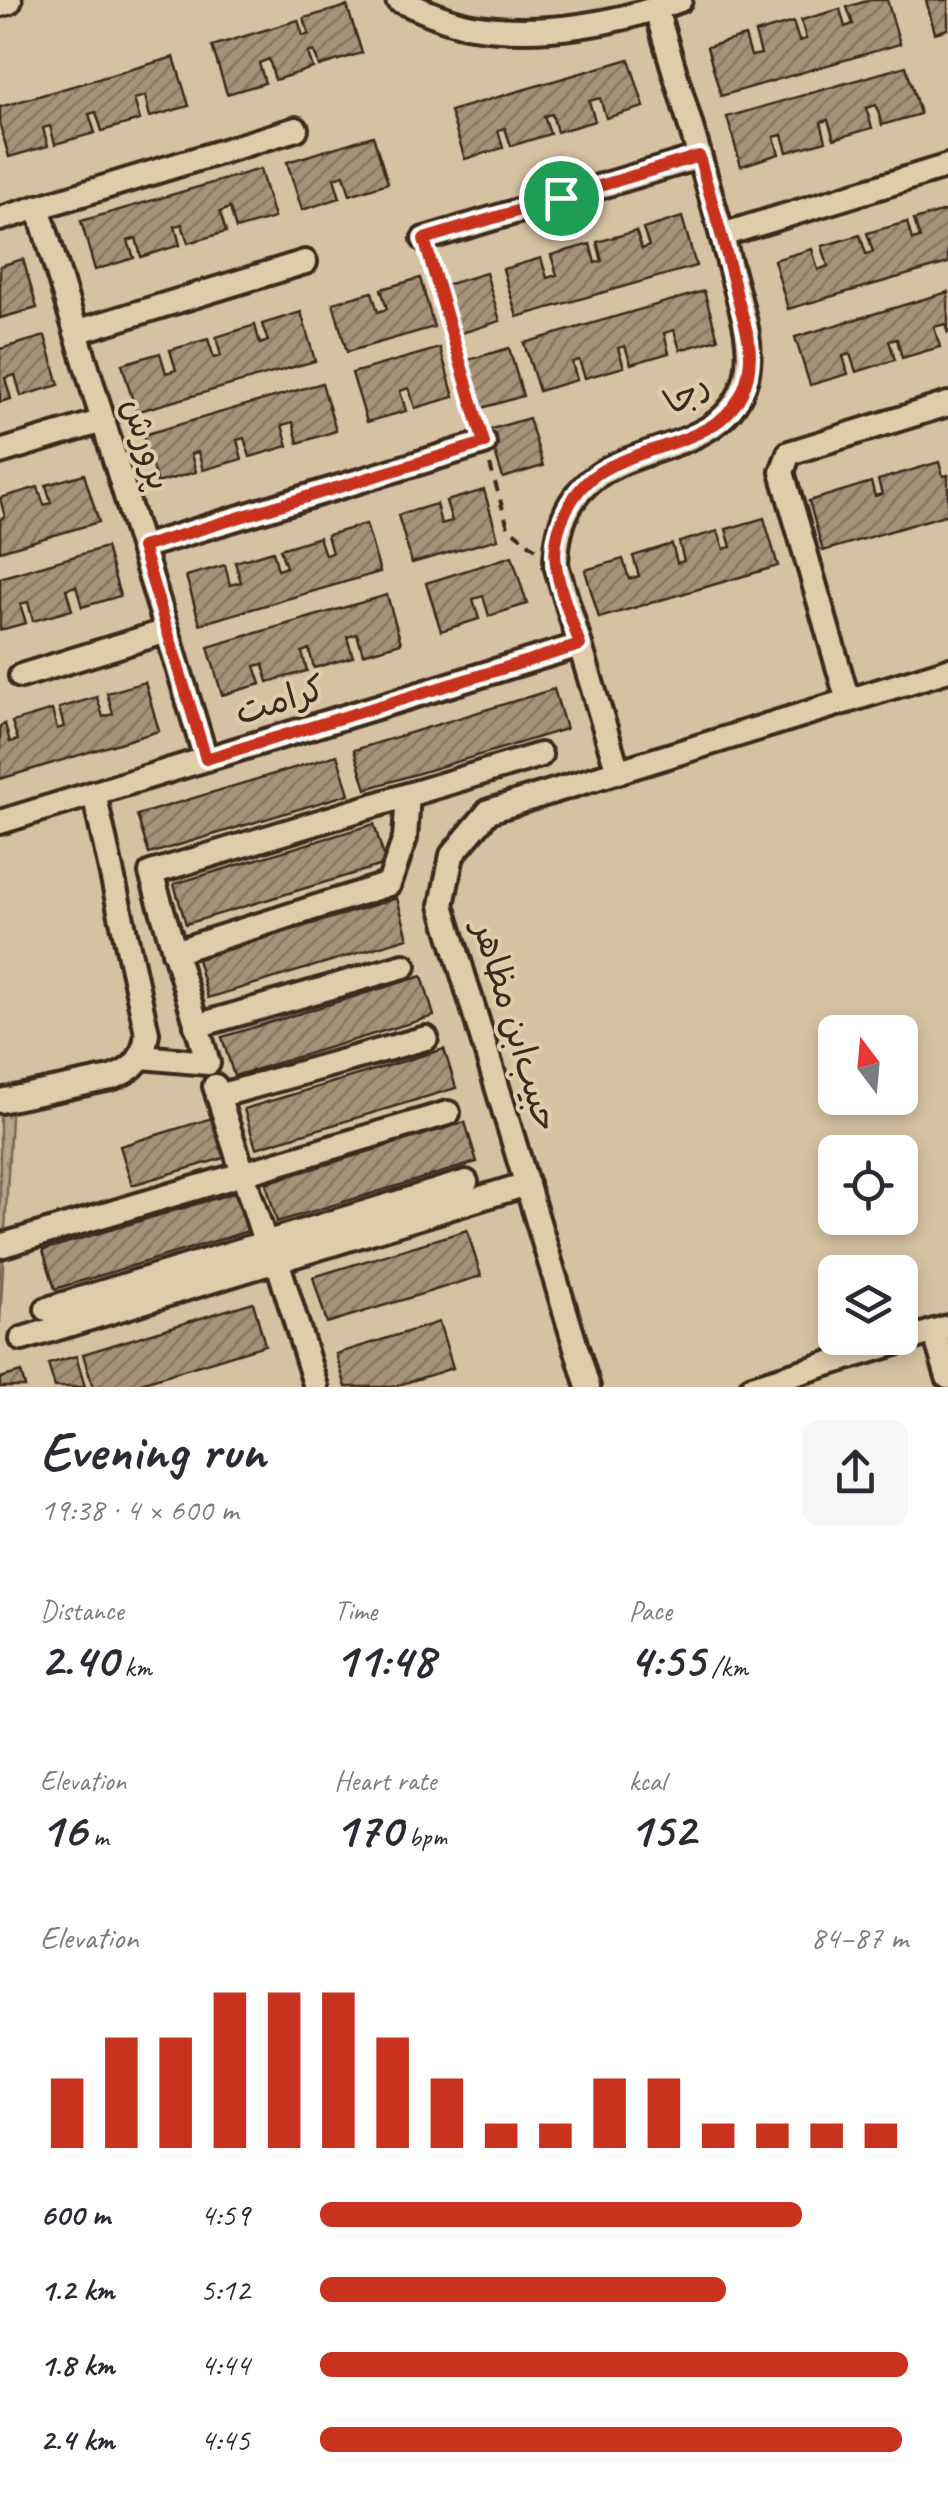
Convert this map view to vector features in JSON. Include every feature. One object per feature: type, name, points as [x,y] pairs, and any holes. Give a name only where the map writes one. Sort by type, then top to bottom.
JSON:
[{"type":"street","points":[[398,0],[470,26],[519,28],[600,24],[680,0]]},
{"type":"street","name":"رجا","points":[[618,772],[556,565],[556,537],[566,509],[604,469],[693,437],[716,423],[736,402],[746,379],[750,355],[722,234],[656,9]]},
{"type":"street","points":[[0,219],[296,129]]},
{"type":"street","points":[[424,239],[699,156]]},
{"type":"street","points":[[722,234],[948,166]]},
{"type":"street","name":"پرورش","points":[[38,207],[206,759]]},
{"type":"street","points":[[76,332],[305,262]]},
{"type":"street","points":[[848,701],[782,472],[789,454],[948,404]]},
{"type":"street","points":[[0,452],[104,420]]},
{"type":"street","points":[[142,547],[484,443]]},
{"type":"street","points":[[21,676],[168,632]]},
{"type":"street","name":"کرامت","points":[[0,822],[580,645]]},
{"type":"street","name":"حبیب‌ابن مظاهر","points":[[588,1387],[442,904],[452,855],[489,811],[948,670]]},
{"type":"street","points":[[316,1387],[218,1096],[151,873],[540,755]]},
{"type":"street","points":[[0,1101],[112,1078],[126,1073],[142,1057],[147,1033],[94,793]]},
{"type":"street","points":[[174,952],[388,884],[405,838],[408,795]]},
{"type":"street","points":[[196,1026],[404,966]]},
{"type":"street","points":[[218,1096],[426,1038]]},
{"type":"street","points":[[142,1057],[208,1063]]},
{"type":"street","points":[[0,1246],[448,1113]]},
{"type":"street","points":[[22,1339],[466,1182]]},
{"type":"street","points":[[48,1309],[526,1184]]},
{"type":"street","points":[[752,1387],[941,1329],[948,1377]]},
{"type":"path","points":[[424,239],[508,526],[556,565]]},
{"type":"green space","points":[[12,1099],[0,1323],[0,1101]]},
{"type":"building","points":[[887,0],[900,44],[721,96],[707,47],[745,36],[751,56],[761,54],[755,33],[793,22],[799,41],[806,39],[801,20],[840,9],[845,27],[853,24],[847,7]]},
{"type":"building","points":[[926,0],[948,0],[948,29],[935,33]]},
{"type":"building","points":[[347,6],[362,53],[319,66],[314,51],[308,53],[313,68],[275,80],[269,59],[259,63],[265,83],[227,94],[212,46],[298,20],[303,36],[309,34],[304,18]]},
{"type":"building","points":[[174,57],[189,106],[150,117],[145,96],[134,99],[140,120],[102,131],[96,112],[89,114],[95,133],[55,144],[50,126],[43,128],[48,146],[9,157],[0,125],[0,107]]},
{"type":"building","points":[[629,59],[644,107],[606,118],[600,98],[589,101],[595,121],[557,132],[552,114],[544,116],[550,134],[511,146],[505,128],[498,130],[503,148],[465,159],[450,111]]},
{"type":"building","points":[[906,66],[920,114],[882,125],[876,105],[866,108],[872,128],[834,139],[828,120],[821,122],[826,141],[787,152],[782,135],[774,137],[779,154],[741,166],[727,117]]},
{"type":"building","points":[[373,136],[388,183],[350,195],[344,175],[334,178],[340,198],[302,210],[287,162]]},
{"type":"building","points":[[260,169],[274,218],[236,229],[230,208],[220,212],[226,232],[188,243],[182,224],[175,226],[180,245],[141,257],[136,238],[128,241],[134,258],[95,270],[81,221]]},
{"type":"building","points":[[948,210],[948,263],[788,309],[774,260],[812,249],[818,270],[828,266],[822,246],[860,235],[866,254],[873,252],[867,233],[907,222],[912,240],[920,238],[914,220]]},
{"type":"building","points":[[682,217],[696,266],[517,317],[503,269],[541,258],[547,278],[557,275],[551,255],[590,244],[595,263],[602,261],[597,242],[636,231],[642,249],[649,246],[643,229]]},
{"type":"building","points":[[23,259],[37,308],[0,318],[0,266]]},
{"type":"building","points":[[486,273],[500,321],[459,334],[445,285]]},
{"type":"building","points":[[420,278],[434,327],[347,352],[333,303],[372,292],[378,312],[387,309],[381,289]]},
{"type":"building","points":[[704,291],[718,339],[680,350],[674,330],[664,333],[669,353],[631,364],[625,346],[618,348],[624,367],[585,378],[579,360],[572,362],[577,380],[539,391],[524,343]]},
{"type":"building","points":[[948,292],[948,334],[945,324],[934,327],[940,347],[902,358],[897,339],[889,341],[895,360],[856,372],[850,354],[843,356],[848,374],[810,385],[795,337]]},
{"type":"building","points":[[301,312],[315,361],[136,412],[122,364],[160,353],[166,373],[176,370],[170,350],[208,339],[214,358],[221,356],[216,337],[255,325],[260,344],[268,341],[262,324]]},
{"type":"building","points":[[45,336],[59,385],[21,396],[15,375],[5,378],[11,399],[0,402],[0,349]]},
{"type":"building","points":[[440,348],[454,397],[415,408],[409,388],[400,391],[406,411],[367,422],[352,373]]},
{"type":"building","points":[[509,348],[523,396],[482,408],[468,360]]},
{"type":"building","points":[[322,383],[336,431],[298,443],[293,422],[282,425],[288,446],[250,457],[244,438],[237,440],[242,459],[203,470],[198,452],[191,454],[196,472],[157,483],[143,435]]},
{"type":"building","points":[[529,418],[543,466],[503,478],[488,430]]},
{"type":"building","points":[[939,462],[943,476],[948,475],[948,514],[823,551],[809,501],[871,482],[875,496],[882,494],[878,480]]},
{"type":"building","points":[[84,474],[99,522],[0,551],[0,519],[5,517],[0,498],[38,487],[44,505],[51,503],[46,485]]},
{"type":"building","points":[[484,490],[498,539],[412,563],[398,515],[436,504],[441,524],[452,521],[446,501]]},
{"type":"building","points":[[764,518],[778,566],[599,618],[585,570],[623,559],[629,579],[639,576],[633,556],[672,544],[677,563],[684,561],[679,542],[718,531],[724,549],[731,547],[726,529]]},
{"type":"building","points":[[366,524],[380,572],[200,624],[186,576],[225,565],[230,585],[241,582],[235,562],[273,551],[278,570],[286,567],[280,549],[319,537],[325,555],[332,553],[327,535]]},
{"type":"building","points":[[106,547],[120,596],[82,607],[76,586],[66,589],[72,610],[33,621],[28,602],[20,604],[26,623],[0,630],[0,578]]},
{"type":"building","points":[[512,556],[527,604],[489,616],[483,596],[473,599],[479,619],[441,631],[426,583]]},
{"type":"building","points":[[387,595],[401,643],[363,654],[357,634],[347,637],[353,657],[314,668],[309,649],[302,652],[307,671],[268,682],[263,664],[255,666],[261,684],[222,695],[208,647]]},
{"type":"building","points":[[145,682],[159,731],[0,779],[0,726],[5,724],[10,742],[18,740],[12,722],[52,710],[57,729],[64,727],[59,708],[97,697],[103,717],[113,714],[107,693]]},
{"type":"building","points":[[554,689],[566,729],[366,789],[354,750]]},
{"type":"building","points":[[337,755],[349,794],[149,854],[137,815]]},
{"type":"building","points":[[374,824],[386,864],[186,924],[174,884]]},
{"type":"building","points":[[397,898],[408,938],[208,998],[197,959]]},
{"type":"building","points":[[422,976],[434,1016],[234,1076],[222,1037]]},
{"type":"building","points":[[444,1049],[456,1088],[256,1148],[244,1109]]},
{"type":"building","points":[[222,1115],[234,1155],[132,1185],[120,1146]]},
{"type":"building","points":[[465,1122],[477,1162],[277,1222],[266,1183]]},
{"type":"building","points":[[243,1190],[255,1229],[55,1289],[43,1250]]},
{"type":"building","points":[[467,1230],[481,1276],[327,1323],[313,1277]]},
{"type":"building","points":[[253,1302],[265,1345],[128,1387],[93,1387],[83,1354]]},
{"type":"building","points":[[439,1322],[453,1368],[392,1387],[346,1387],[336,1354]]},
{"type":"building","points":[[76,1356],[85,1387],[55,1387],[48,1364]]},
{"type":"building","points":[[21,1372],[25,1387],[0,1387],[0,1378]]},
{"type":"route","points":[[699,156],[750,355],[746,379],[736,402],[716,423],[693,437],[604,469],[566,509],[556,537],[556,565],[580,645],[206,759],[142,547],[484,443],[424,239],[561,198],[699,156]]}]
